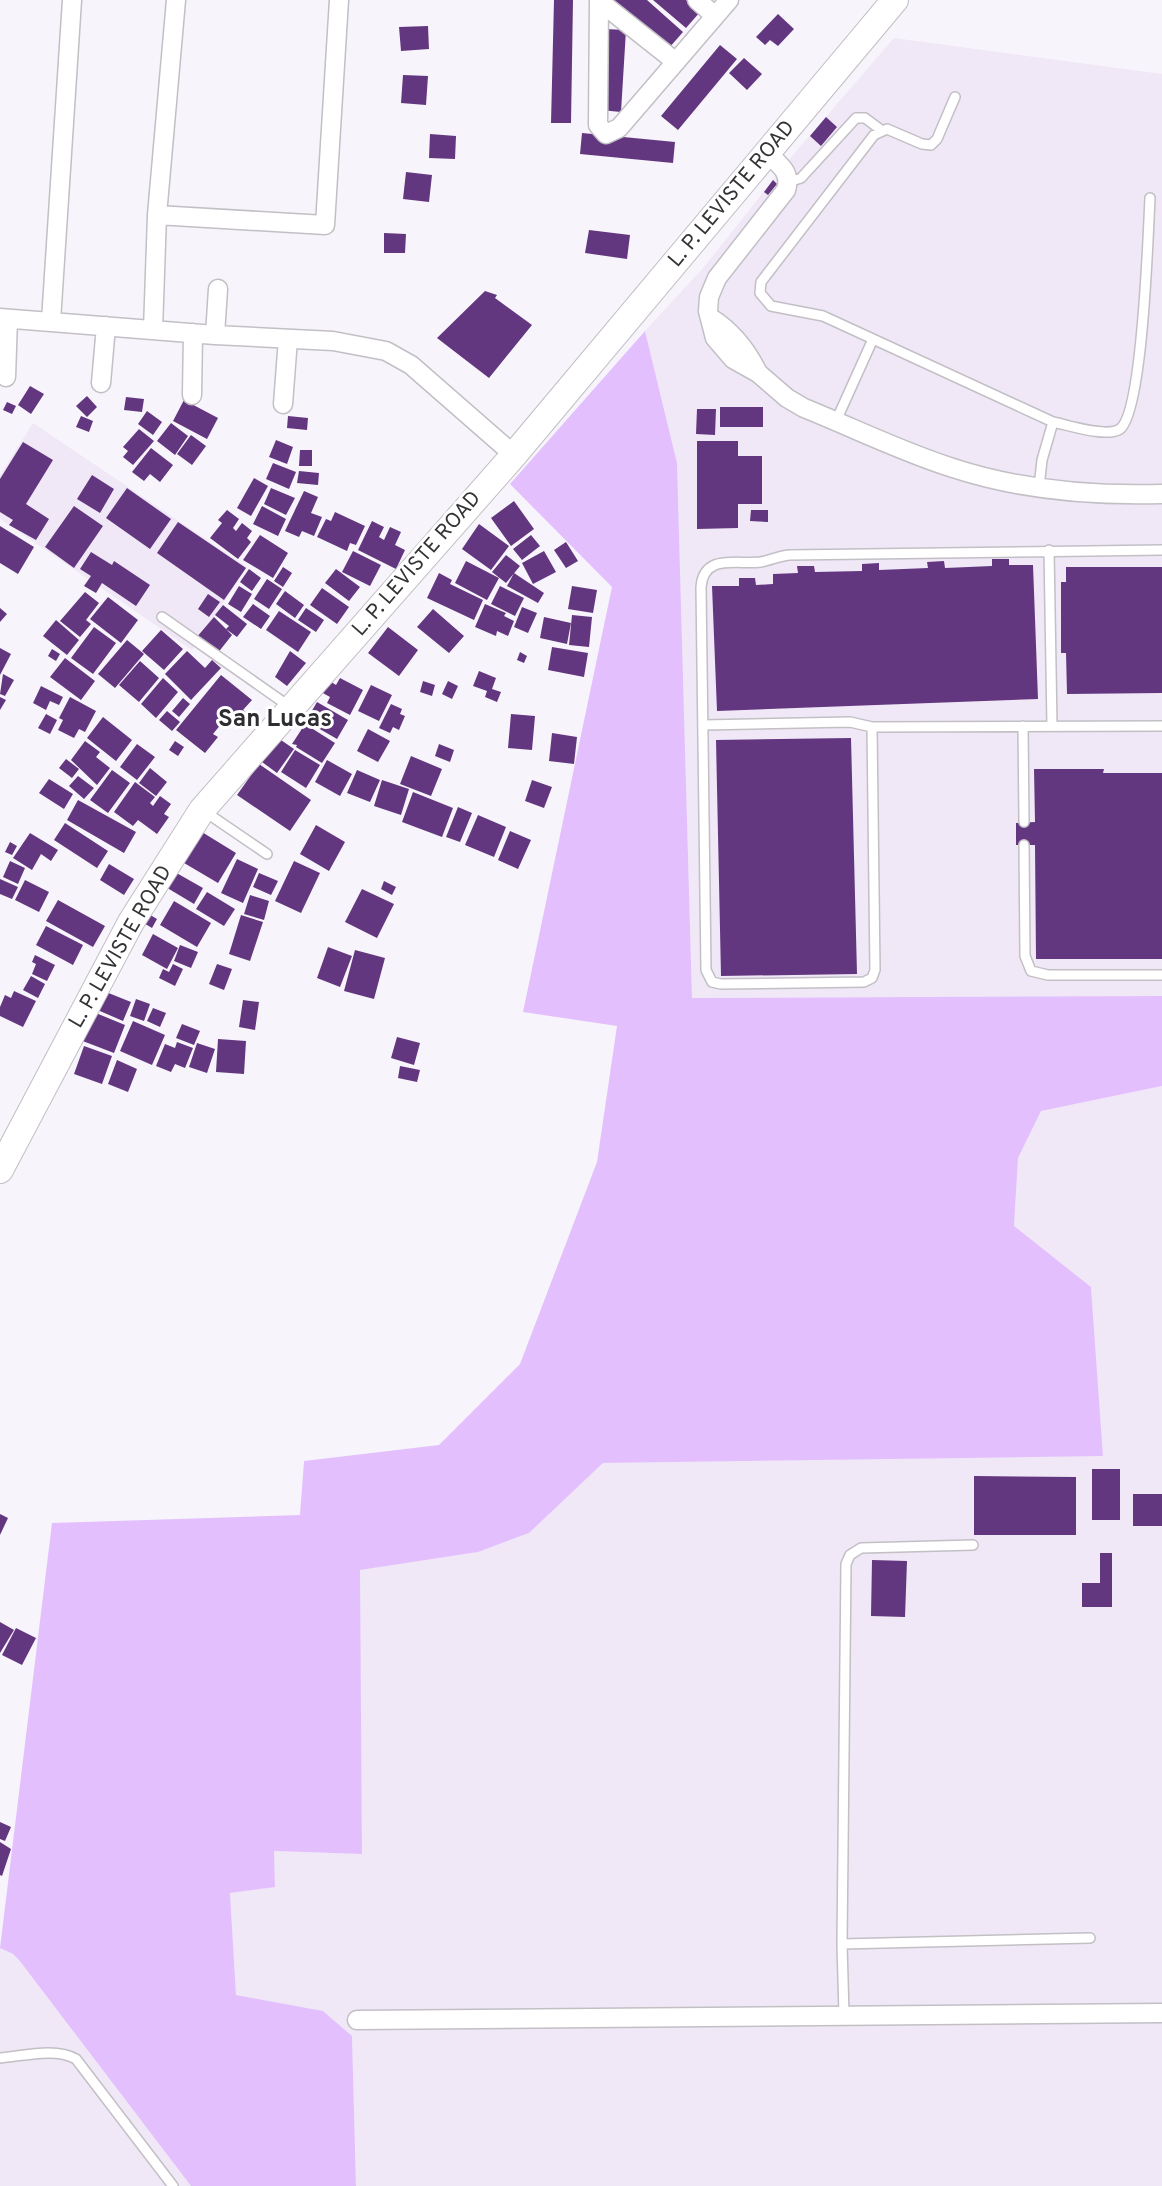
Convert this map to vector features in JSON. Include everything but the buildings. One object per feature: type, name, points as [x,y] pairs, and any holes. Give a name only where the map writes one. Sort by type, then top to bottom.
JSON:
[{"type":"main road","name":"L. P. LEVISTE ROAD","points":[[0,1170],[131,922],[202,810],[290,707],[514,455],[765,152],[895,0]]},
{"type":"street","points":[[51,321],[72,0]]},
{"type":"street","points":[[153,330],[157,216],[176,0]]},
{"type":"street","points":[[157,216],[325,225],[339,0]]},
{"type":"street","points":[[599,0],[598,125],[600,130],[606,134],[619,128],[729,0]]},
{"type":"street","points":[[599,0],[676,62]]},
{"type":"street","points":[[696,0],[715,16]]},
{"type":"street","points":[[765,152],[787,173],[788,182],[780,198],[717,278],[708,304],[711,318],[725,328],[744,348],[758,373],[787,398],[921,458],[956,469],[1039,487],[1096,494],[1162,494]]},
{"type":"street","points":[[215,335],[218,289]]},
{"type":"street","points":[[6,377],[4,319],[356,343],[386,351],[411,365],[514,455]]},
{"type":"street","points":[[101,383],[106,326]]},
{"type":"street","points":[[192,395],[193,333]]},
{"type":"street","points":[[284,404],[288,339]]},
{"type":"street","points":[[357,2020],[1162,2013]]},
{"type":"lane","points":[[788,182],[801,178],[856,118],[865,118],[881,130],[892,131],[922,144],[931,145],[937,139],[955,98]]},
{"type":"lane","points":[[881,130],[874,135],[764,276],[760,287],[763,298],[771,306],[823,316],[1053,422],[1108,433],[1119,430],[1127,421],[1137,374],[1146,284],[1150,198]]},
{"type":"lane","points":[[836,421],[873,339]]},
{"type":"lane","points":[[1039,487],[1042,460],[1053,422]]},
{"type":"lane","points":[[1049,550],[1052,726]]},
{"type":"lane","points":[[872,727],[875,970],[872,978],[864,982],[721,984],[712,982],[706,970],[701,587],[704,572],[714,564],[763,561],[789,555],[1162,550]]},
{"type":"lane","points":[[162,617],[290,707]]},
{"type":"lane","points":[[704,725],[850,722],[872,727],[1162,726]]},
{"type":"lane","points":[[1023,726],[1024,822]]},
{"type":"lane","points":[[202,810],[267,854]]},
{"type":"lane","points":[[1024,845],[1024,956],[1031,971],[1048,975],[1162,975]]},
{"type":"lane","points":[[844,2015],[842,1944],[846,1564],[850,1555],[861,1548],[973,1545]]},
{"type":"lane","points":[[842,1944],[1090,1938]]},
{"type":"lane","points":[[0,2058],[53,2054],[68,2055],[76,2059],[172,2186]]},
{"type":"shaded area","points":[[894,38],[1162,74],[1162,996],[692,998],[677,463],[645,331],[704,267],[792,156]]},
{"type":"shaded area","points":[[645,331],[677,463],[692,998],[1162,996],[1162,1086],[1041,1111],[1018,1158],[1014,1226],[1091,1287],[1103,1456],[603,1463],[529,1533],[478,1552],[360,1570],[362,1854],[274,1851],[275,1887],[230,1893],[236,1995],[323,2011],[352,2036],[356,2186],[191,2186],[19,1960],[13,1954],[0,1948],[52,1523],[300,1515],[304,1461],[439,1445],[520,1364],[597,1162],[617,1026],[523,1012],[612,587],[510,484]]},
{"type":"shaded area","points":[[33,423],[247,567],[192,650],[0,519],[0,475]]},
{"type":"shaded area","points":[[1162,1086],[1162,2186],[356,2186],[352,2036],[323,2011],[236,1995],[230,1893],[275,1886],[274,1851],[362,1854],[359,1570],[478,1552],[529,1533],[603,1463],[1103,1455],[1091,1287],[1014,1226],[1018,1157],[1041,1111]]},
{"type":"shaded area","points":[[0,1948],[13,1954],[19,1960],[191,2186],[0,2186]]},
{"type":"district","name":"San Lucas","points":[[275,720]]}]
